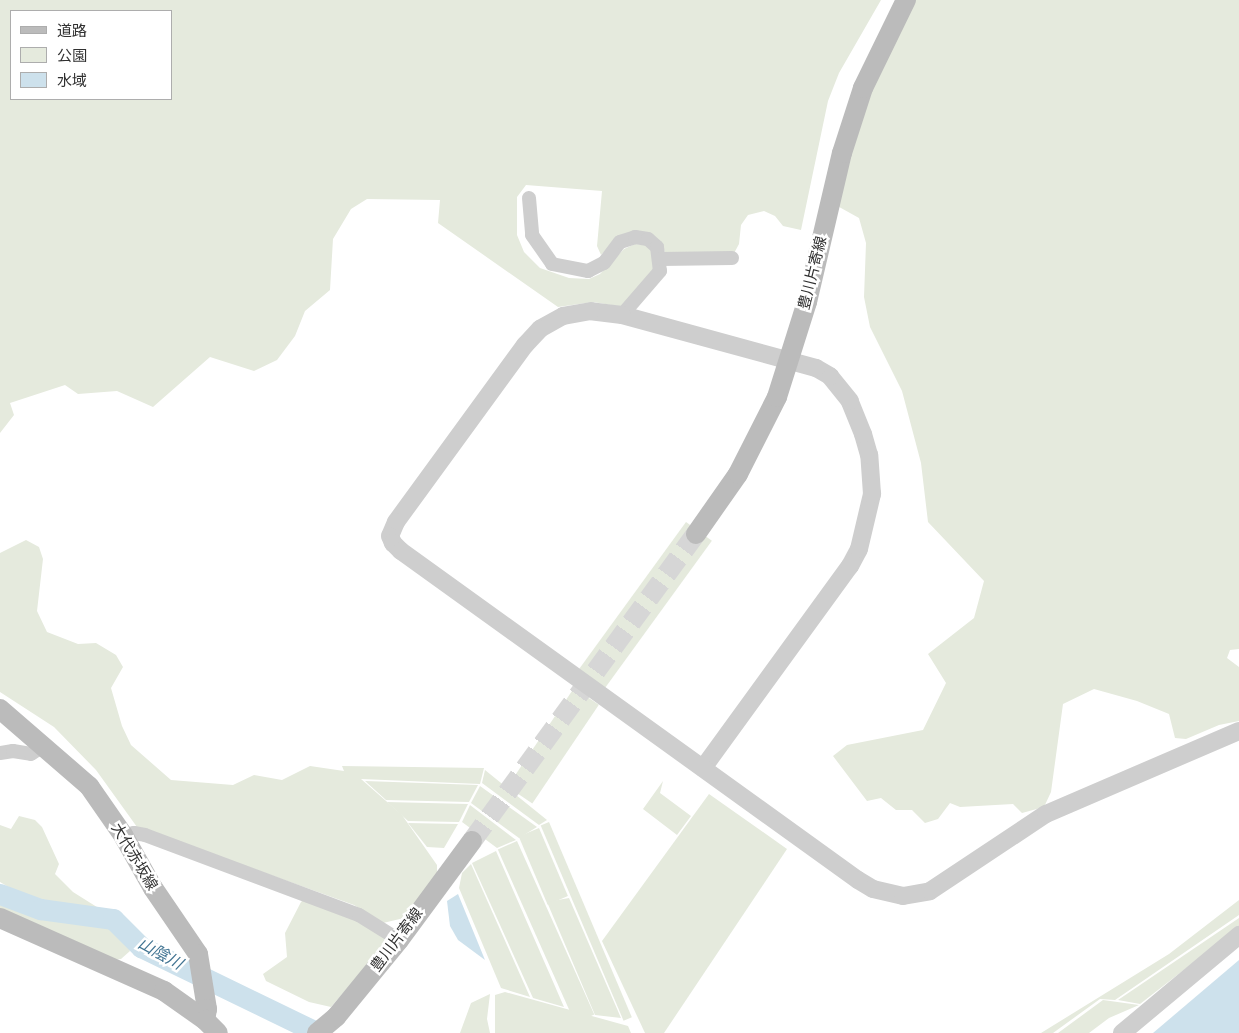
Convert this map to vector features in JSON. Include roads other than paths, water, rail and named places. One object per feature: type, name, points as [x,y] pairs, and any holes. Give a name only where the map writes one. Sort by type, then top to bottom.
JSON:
[{"type":"main road","name":"豊川片寄線","points":[[696,534],[738,474],[760,434],[789,358],[807,302],[845,144],[863,88],[906,0]]},
{"type":"main road","name":"大代赤坂線","points":[[0,709],[89,786],[123,835],[153,888],[198,954],[210,1020]]},
{"type":"main road","name":"豊川片寄線","points":[[323,1028],[399,940],[472,841]]},
{"type":"main road","points":[[0,918],[164,991],[210,1020]]},
{"type":"street","points":[[529,198],[532,235],[552,264],[588,271],[604,263],[620,242],[635,237],[653,243],[661,259],[660,271],[622,315]]},
{"type":"street","points":[[661,259],[732,258]]},
{"type":"street","points":[[703,768],[850,566],[859,549],[870,512],[872,475],[869,454],[850,402],[830,376],[789,358],[622,315],[578,312],[540,329],[525,345],[408,506],[390,536],[401,551],[858,880],[873,889],[904,896],[930,891],[1046,814],[1239,731]]},
{"type":"street","points":[[0,753],[13,751],[31,754],[45,746]]},
{"type":"street","points":[[123,835],[134,833],[145,836],[359,915],[399,940]]},
{"type":"street","points":[[1122,1033],[1239,935]]},
{"type":"water","points":[[458,894],[485,960],[458,940],[450,926],[447,901]]},
{"type":"water","points":[[1239,960],[1239,1033],[1153,1033]]},
{"type":"waterway","name":"山陰川","points":[[0,894],[40,909],[113,919],[141,947],[318,1033]]},
{"type":"tunnel","points":[[472,841],[696,534]]}]
